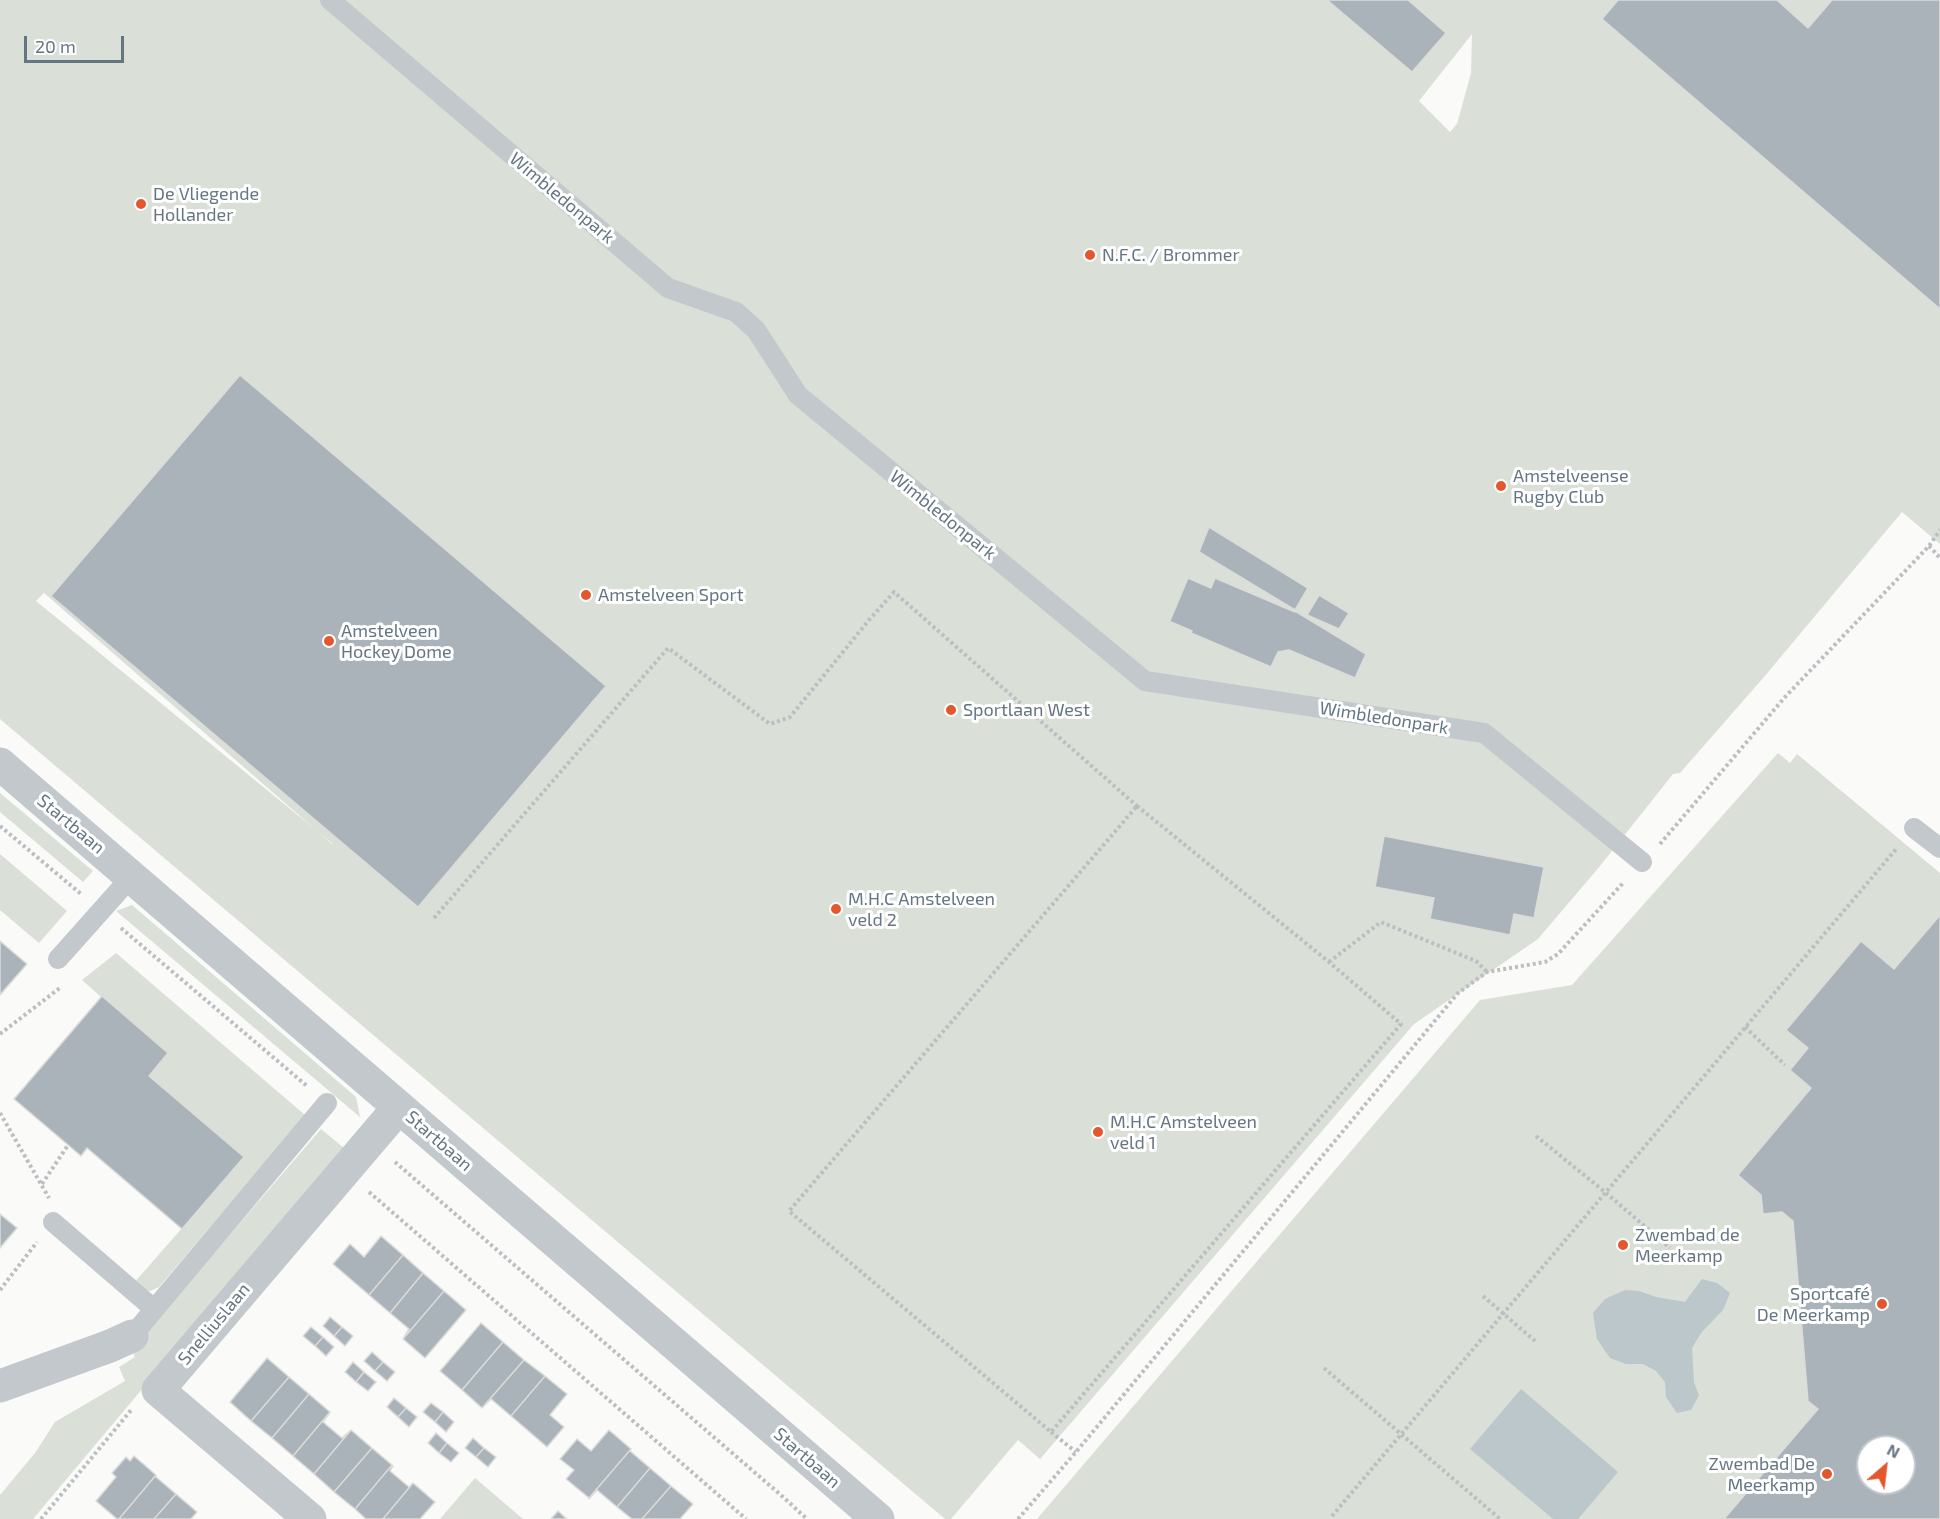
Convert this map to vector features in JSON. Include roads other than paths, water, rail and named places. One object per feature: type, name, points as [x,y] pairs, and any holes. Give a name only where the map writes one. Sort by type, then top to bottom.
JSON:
[{"type":"street","name":"Startbaan","points":[[0,764],[878,1519]]},
{"type":"street","name":"Snelliuslaan","points":[[310,1519],[158,1390],[399,1107]]},
{"type":"street","points":[[0,1386],[132,1336]]},
{"type":"lane","name":"Wimbledonpark","points":[[330,0],[668,288],[736,312],[756,330],[798,395],[1145,681],[1484,733],[1642,862]]},
{"type":"lane","points":[[1914,828],[1940,848]]},
{"type":"lane","points":[[58,959],[132,876]]},
{"type":"lane","points":[[132,1336],[327,1103]]},
{"type":"lane","points":[[52,1222],[154,1309]]},
{"type":"place","name":"De Vliegende Hollander","points":[[141,204]]},
{"type":"place","name":"N.F.C. / Brommer","points":[[1090,255]]},
{"type":"place","name":"Amstelveense Rugby Club","points":[[1501,486]]},
{"type":"place","name":"Amstelveen Sport","points":[[586,595]]},
{"type":"place","name":"Amstelveen Hockey Dome","points":[[329,641]]},
{"type":"place","name":"Sportlaan West","points":[[951,710]]},
{"type":"place","name":"M.H.C Amstelveen veld 2","points":[[836,909]]},
{"type":"place","name":"M.H.C Amstelveen veld 1","points":[[1098,1132]]},
{"type":"place","name":"Zwembad de Meerkamp","points":[[1623,1245]]},
{"type":"place","name":"Sportcafé De Meerkamp","points":[[1882,1304]]},
{"type":"place","name":"Zwembad De Meerkamp","points":[[1827,1474]]}]
